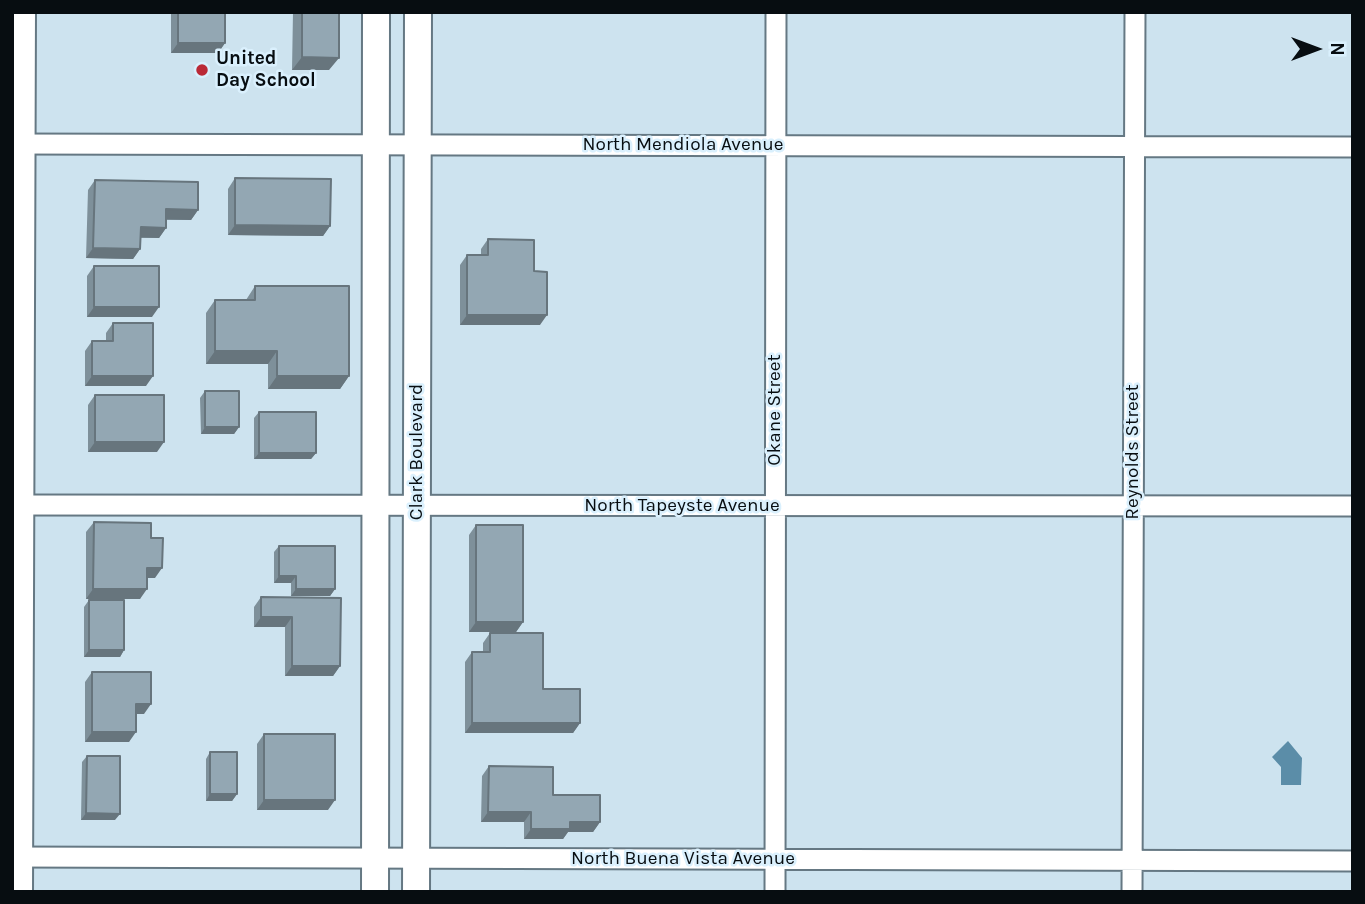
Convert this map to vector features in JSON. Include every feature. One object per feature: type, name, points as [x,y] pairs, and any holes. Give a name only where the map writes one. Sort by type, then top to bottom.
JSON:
[{"type":"main road","points":[[19,892],[15,857],[17,144],[22,12]]},
{"type":"main road","points":[[375,892],[376,12]]},
{"type":"main road","name":"Clark Boulevard","points":[[416,892],[418,12]]},
{"type":"street","name":"Okane Street","points":[[775,892],[776,12]]},
{"type":"street","name":"Reynolds Street","points":[[1132,892],[1135,12]]},
{"type":"street","name":"North Mendiola Avenue","points":[[17,144],[1353,147]]},
{"type":"street","name":"North Tapeyste Avenue","points":[[16,505],[1353,506]]},
{"type":"street","name":"North Buena Vista Avenue","points":[[15,857],[1353,861]]},
{"type":"water","points":[[1288,741],[1302,758],[1301,785],[1281,785],[1281,767],[1272,757]]},
{"type":"building","points":[[178,12],[225,12],[225,43],[178,43]]},
{"type":"building","points":[[302,12],[339,12],[339,58],[302,57]]},
{"type":"building","points":[[235,178],[331,179],[330,226],[235,225]]},
{"type":"building","points":[[95,180],[198,182],[198,210],[166,209],[166,228],[141,227],[140,249],[93,248]]},
{"type":"building","points":[[488,239],[534,240],[534,271],[547,272],[547,315],[467,315],[467,255],[488,255]]},
{"type":"building","points":[[94,266],[159,266],[159,307],[94,307]]},
{"type":"building","points":[[255,286],[349,286],[349,376],[277,376],[277,351],[215,351],[215,300],[255,300]]},
{"type":"building","points":[[113,323],[153,323],[153,376],[92,376],[92,341],[113,341]]},
{"type":"building","points":[[205,391],[239,391],[239,427],[205,427]]},
{"type":"building","points":[[95,395],[164,395],[164,442],[95,442]]},
{"type":"building","points":[[259,412],[316,412],[316,453],[259,453]]},
{"type":"building","points":[[94,522],[151,523],[151,538],[163,538],[162,568],[147,568],[147,589],[93,589]]},
{"type":"building","points":[[476,525],[523,525],[523,622],[476,622]]},
{"type":"building","points":[[279,546],[335,546],[335,589],[296,589],[296,576],[279,576]]},
{"type":"building","points":[[261,597],[341,598],[340,666],[292,666],[292,617],[261,617]]},
{"type":"building","points":[[89,600],[124,600],[124,650],[89,650]]},
{"type":"building","points":[[490,633],[543,633],[543,689],[580,689],[580,723],[472,723],[472,652],[490,652]]},
{"type":"building","points":[[92,672],[151,672],[151,704],[136,704],[136,732],[92,732]]},
{"type":"building","points":[[264,734],[335,734],[335,800],[264,800]]},
{"type":"building","points":[[210,752],[237,752],[237,794],[210,794]]},
{"type":"building","points":[[87,756],[120,756],[120,814],[86,813]]},
{"type":"building","points":[[489,766],[553,767],[553,795],[600,795],[600,822],[570,822],[570,829],[531,829],[531,812],[488,812]]},
{"type":"building","points":[[174,891],[174,892],[91,892]]},
{"type":"place","name":"United Day School","points":[[202,70]]}]
